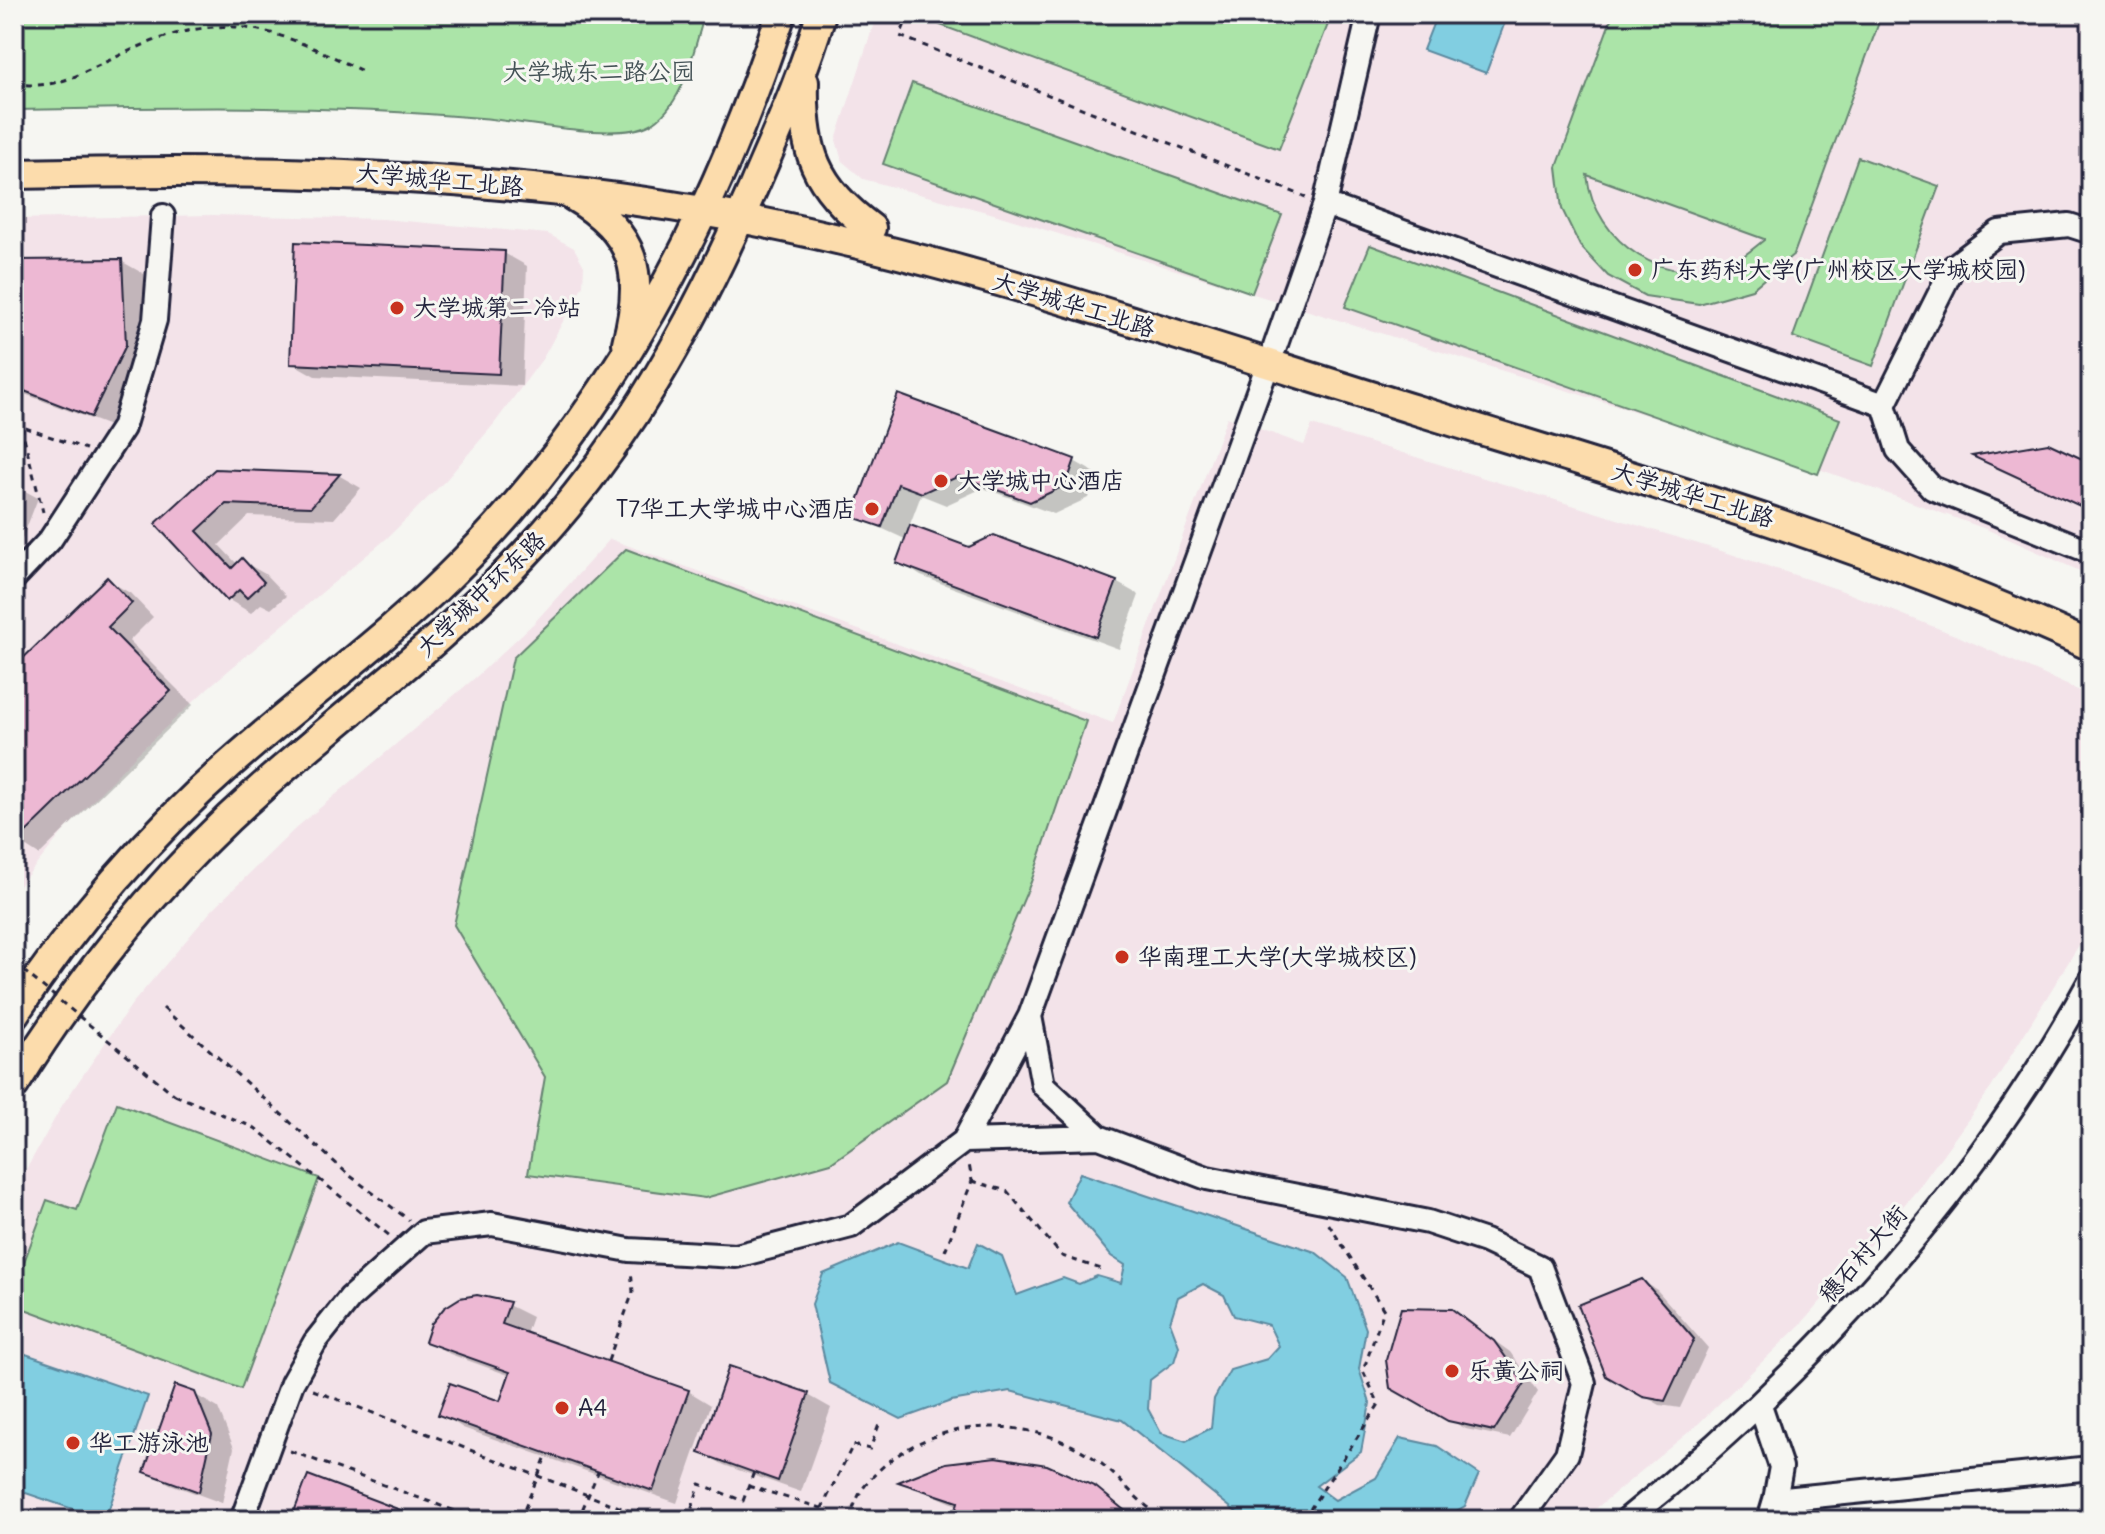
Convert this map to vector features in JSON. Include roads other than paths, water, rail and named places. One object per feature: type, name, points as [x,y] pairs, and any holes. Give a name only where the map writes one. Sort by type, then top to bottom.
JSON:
[{"type":"main road","name":"大学城中环东路","points":[[14,1014],[95,905],[174,817],[263,735],[409,613],[496,529],[555,460],[620,367],[663,291],[705,203],[781,14]]},
{"type":"main road","name":"大学城中环东路","points":[[14,1085],[90,973],[177,870],[255,793],[472,609],[545,533],[630,423],[666,366],[744,210],[804,64],[821,14]]},
{"type":"main road","points":[[804,64],[804,114],[813,161],[832,195],[871,228]]},
{"type":"main road","name":"大学城华工北路","points":[[14,156],[244,152],[416,158],[600,177],[705,203],[871,228],[998,262],[1271,356],[1832,540],[1953,585],[2091,646]]},
{"type":"main road","name":"大学城华工北路","points":[[14,174],[184,170],[328,172],[705,203]]},
{"type":"main road","points":[[565,191],[606,217],[631,252],[635,293],[620,367]]},
{"type":"main road","name":"大学城华工北路","points":[[744,210],[1271,356],[1838,523],[1960,568],[2091,626]]},
{"type":"street","points":[[242,1520],[292,1383],[315,1342],[350,1298],[424,1232],[492,1224],[629,1250],[736,1256],[851,1226],[964,1141],[1030,1016],[1271,356],[1325,204],[1369,14]]},
{"type":"street","points":[[1325,204],[1884,405]]},
{"type":"street","points":[[14,578],[50,540],[123,428],[155,320],[163,216]]},
{"type":"street","points":[[2091,232],[2069,225],[1999,232],[1953,267],[1884,405],[1898,450],[1932,488],[2091,552]]},
{"type":"street","name":"穗石村大街","points":[[1626,1520],[1772,1392],[1886,1269],[1993,1132],[2091,979]]},
{"type":"street","points":[[1030,1016],[1043,1085],[1099,1137],[1207,1178],[1428,1222],[1485,1241],[1540,1267],[1584,1383],[1567,1454],[1520,1520]]},
{"type":"street","points":[[964,1141],[1099,1137]]},
{"type":"street","points":[[1762,1411],[1781,1467],[1772,1510],[2091,1468]]},
{"type":"water","points":[[1437,14],[1508,14],[1486,73],[1423,50]]},
{"type":"water","points":[[1080,1173],[1315,1252],[1347,1277],[1366,1329],[1359,1369],[1370,1403],[1361,1452],[1316,1486],[1335,1500],[1376,1478],[1400,1438],[1437,1446],[1479,1474],[1465,1506],[1440,1520],[1246,1520],[1122,1420],[1010,1391],[951,1401],[901,1419],[830,1383],[812,1304],[823,1274],[898,1242],[968,1268],[978,1243],[1002,1256],[1017,1295],[1063,1278],[1079,1284],[1097,1276],[1121,1283],[1125,1265],[1111,1256],[1066,1202]],"holes":[[[1203,1284],[1224,1295],[1234,1316],[1269,1325],[1279,1346],[1267,1359],[1230,1370],[1214,1399],[1211,1428],[1186,1441],[1161,1433],[1148,1409],[1150,1380],[1174,1362],[1179,1346],[1170,1322],[1178,1297]]]},
{"type":"water","name":"华工游泳池","points":[[14,1350],[148,1396],[105,1520],[14,1489]]},
{"type":"place","name":"广东药科大学(广州校区大学城校园)","points":[[1635,270]]},
{"type":"place","name":"大学城第二冷站","points":[[397,308]]},
{"type":"place","name":"大学城中心酒店","points":[[941,481]]},
{"type":"place","name":"T7华工大学城中心酒店","points":[[872,509]]},
{"type":"place","name":"华南理工大学(大学城校区)","points":[[1122,957]]},
{"type":"place","name":"乐黄公祠","points":[[1452,1371]]},
{"type":"place","name":"A4","points":[[562,1408]]},
{"type":"place","name":"华工游泳池","points":[[73,1443]]},
{"type":"park label","name":"大学城东二路公园","points":[[599,72]]}]
